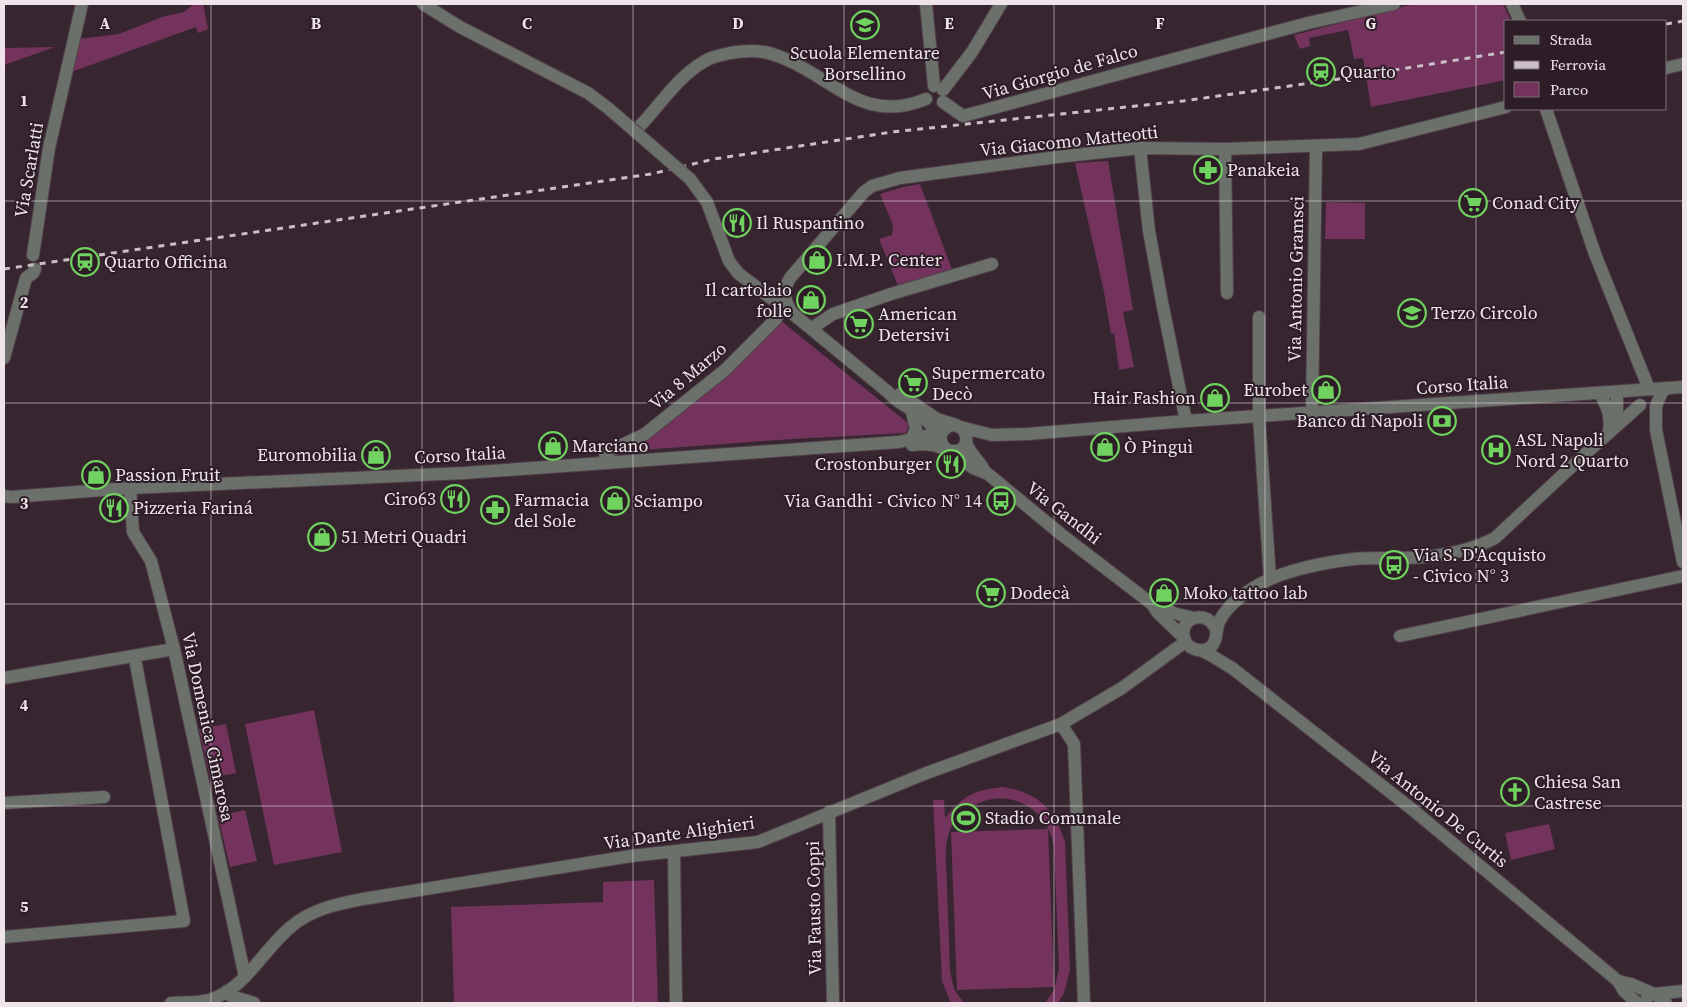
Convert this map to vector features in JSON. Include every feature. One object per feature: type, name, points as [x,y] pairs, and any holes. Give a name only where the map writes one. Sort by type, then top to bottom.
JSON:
[{"type":"street","name":"Via Scarlatti","points":[[33,256],[49,148],[82,4]]},
{"type":"street","points":[[422,4],[460,27],[588,93],[608,108],[690,179],[706,202],[729,261],[738,273],[772,299],[786,302],[792,313],[888,392],[895,400],[942,432]]},
{"type":"street","points":[[926,4],[940,93]]},
{"type":"street","points":[[940,93],[928,89],[926,99],[929,104],[935,106],[940,93],[972,52],[1001,4]]},
{"type":"street","name":"Via Giorgio de Falco","points":[[940,93],[963,116],[1360,8],[1394,4]]},
{"type":"street","points":[[1512,4],[1520,20]]},
{"type":"street","points":[[635,131],[673,87],[694,68],[706,60],[741,51],[765,52],[780,56],[847,95],[877,106],[889,107],[926,99]]},
{"type":"street","points":[[1667,68],[1683,64]]},
{"type":"street","name":"Via Giacomo Matteotti","points":[[786,302],[785,287],[790,278],[864,192],[872,186],[900,178],[1140,148],[1225,149],[1359,144],[1504,108]]},
{"type":"street","points":[[1546,110],[1595,254],[1652,399],[1656,430],[1683,562]]},
{"type":"street","name":"Via Antonio Gramsci","points":[[1312,412],[1316,147]]},
{"type":"street","points":[[1140,148],[1152,249],[1186,421]]},
{"type":"street","points":[[1225,149],[1227,293]]},
{"type":"street","points":[[812,328],[833,314],[890,294],[992,264]]},
{"type":"street","points":[[4,358],[26,278],[34,273],[36,269]]},
{"type":"street","name":"Via 8 Marzo","points":[[606,463],[605,453],[645,434],[725,370],[776,319],[786,302]]},
{"type":"street","points":[[1259,316],[1259,417],[1270,579]]},
{"type":"street","name":"Corso Italia","points":[[888,392],[901,395],[938,419],[992,435],[1617,392],[1652,399],[1683,387]]},
{"type":"street","points":[[1617,392],[1617,414],[1620,424]]},
{"type":"street","points":[[1601,393],[1608,409],[1609,433]]},
{"type":"street","points":[[1228,608],[1215,614],[1198,617],[1186,624],[1183,633],[1184,640],[1192,648],[1200,650],[1211,646],[1218,623],[1228,608],[1243,595],[1270,579],[1316,565],[1355,559],[1424,557],[1478,546],[1495,538],[1609,433],[1652,399]]},
{"type":"street","points":[[912,412],[916,428],[912,438]]},
{"type":"street","points":[[949,450],[940,441],[942,432],[948,426],[958,426],[966,433],[968,449],[981,463],[985,472]]},
{"type":"street","name":"Corso Italia","points":[[6,498],[130,488],[464,473],[606,463],[899,442],[942,432]]},
{"type":"street","points":[[899,442],[927,444],[949,450],[962,449],[966,442]]},
{"type":"street","name":"Via Gandhi","points":[[949,450],[974,468],[985,472],[1062,535],[1152,604],[1158,614],[1184,640]]},
{"type":"street","name":"Via Domenica Cimarosa","points":[[130,488],[133,532],[151,562],[174,649],[245,977]]},
{"type":"street","points":[[1400,636],[1683,576]]},
{"type":"street","name":"Via Gandhi","points":[[1152,604],[1164,607],[1173,613],[1198,617]]},
{"type":"street","points":[[1198,617],[1211,621],[1216,633]]},
{"type":"street","name":"Via Antonio De Curtis","points":[[1216,633],[1219,645],[1232,668]]},
{"type":"street","name":"Via Dante Alighieri","points":[[171,1003],[209,1000],[226,992],[245,977],[278,938],[292,925],[308,915],[331,906],[363,899],[621,858],[758,842],[924,774],[1061,724],[1122,688],[1184,640]]},
{"type":"street","points":[[4,678],[174,649]]},
{"type":"street","name":"Via Antonio De Curtis","points":[[1200,650],[1232,668],[1413,810],[1618,981],[1624,991],[1637,1003]]},
{"type":"street","points":[[4,937],[184,921],[136,664]]},
{"type":"street","points":[[1061,724],[1074,744],[1084,1003]]},
{"type":"street","points":[[4,803],[104,797]]},
{"type":"street","name":"Via Fausto Coppi","points":[[829,812],[833,1003]]},
{"type":"street","points":[[674,852],[676,1003]]},
{"type":"street","name":"Via Antonio De Curtis","points":[[1618,981],[1631,984],[1650,998],[1662,999],[1666,1003]]},
{"type":"street","points":[[1650,998],[1682,991]]},
{"type":"street","points":[[1672,1003],[1672,999],[1682,991]]},
{"type":"street","points":[[226,992],[231,996],[254,1003]]},
{"type":"green space","points":[[194,4],[203,4],[208,29],[198,33],[196,27],[74,71],[69,75],[79,39],[119,34],[162,17],[184,12]]},
{"type":"green space","points":[[1413,4],[1503,4],[1511,20],[1504,20],[1504,80],[1371,107],[1363,58],[1354,59],[1348,30],[1309,38],[1310,46],[1300,49],[1294,35]]},
{"type":"green space","points":[[55,47],[4,65],[4,48]]},
{"type":"green space","points":[[1108,161],[1133,310],[1123,312],[1134,367],[1119,370],[1114,333],[1111,334],[1104,292],[1075,163]]},
{"type":"green space","points":[[920,184],[953,272],[899,288],[879,239],[892,235],[893,225],[880,194]]},
{"type":"green space","points":[[1326,202],[1365,203],[1365,239],[1325,239]]},
{"type":"green space","points":[[780,320],[909,424],[906,433],[628,451],[626,447]]},
{"type":"green space","points":[[314,710],[342,852],[274,865],[245,724]]},
{"type":"green space","points":[[226,724],[236,773],[210,778],[199,729]]},
{"type":"green space","points":[[1003,787],[1026,793],[1043,804],[1056,820],[1065,842],[1070,970],[1064,993],[1058,1003],[1045,1003],[1054,990],[1059,969],[1054,847],[1050,832],[1042,819],[1032,809],[1020,802],[1006,799],[992,799],[978,803],[964,812],[955,821],[950,830],[946,853],[950,971],[954,989],[964,1003],[951,1003],[942,981],[933,800],[944,800],[945,818],[958,804],[970,795],[984,790]]},
{"type":"green space","points":[[245,810],[257,861],[230,867],[218,816]]},
{"type":"green space","points":[[1549,824],[1555,849],[1511,860],[1505,833]]},
{"type":"green space","points":[[1048,829],[1054,987],[957,990],[951,832]]},
{"type":"green space","points":[[654,880],[658,1003],[454,1003],[451,907],[603,902],[603,882]]},
{"type":"railway","points":[[1667,24],[1683,21]]},
{"type":"railway","points":[[4,269],[651,174],[714,159],[892,132],[1183,101],[1339,79],[1504,52]]},
{"type":"place","name":"Scuola Elementare Borsellino","points":[[865,25]]},
{"type":"place","name":"Quarto","points":[[1321,72]]},
{"type":"place","name":"Panakeia","points":[[1208,170]]},
{"type":"place","name":"Conad City","points":[[1473,203]]},
{"type":"place","name":"Il Ruspantino","points":[[737,223]]},
{"type":"place","name":"I.M.P. Center","points":[[817,260]]},
{"type":"place","name":"Quarto Officina","points":[[85,262]]},
{"type":"place","name":"Il cartolaio folle","points":[[811,300]]},
{"type":"place","name":"Terzo Circolo","points":[[1412,313]]},
{"type":"place","name":"American Detersivi","points":[[859,324]]},
{"type":"place","name":"Supermercato Decò","points":[[913,383]]},
{"type":"place","name":"Eurobet","points":[[1326,390]]},
{"type":"place","name":"Hair Fashion","points":[[1215,398]]},
{"type":"place","name":"Banco di Napoli","points":[[1442,421]]},
{"type":"place","name":"Marciano","points":[[553,446]]},
{"type":"place","name":"Ò Pinguì","points":[[1105,447]]},
{"type":"place","name":"ASL Napoli Nord 2 Quarto","points":[[1496,450]]},
{"type":"place","name":"Euromobilia","points":[[376,455]]},
{"type":"place","name":"Crostonburger","points":[[951,464]]},
{"type":"place","name":"Passion Fruit","points":[[96,475]]},
{"type":"place","name":"Ciro63","points":[[455,499]]},
{"type":"place","name":"Sciampo","points":[[615,501]]},
{"type":"place","name":"Via Gandhi - Civico N° 14","points":[[1001,501]]},
{"type":"place","name":"Pizzeria Fariná","points":[[114,508]]},
{"type":"place","name":"Farmacia del Sole","points":[[495,510]]},
{"type":"place","name":"51 Metri Quadri","points":[[322,537]]},
{"type":"place","name":"Via S. D'Acquisto - Civico N° 3","points":[[1394,565]]},
{"type":"place","name":"Dodecà","points":[[991,593]]},
{"type":"place","name":"Moko tattoo lab","points":[[1164,593]]},
{"type":"place","name":"Chiesa San Castrese","points":[[1515,792]]},
{"type":"place","name":"Stadio Comunale","points":[[966,818]]}]
